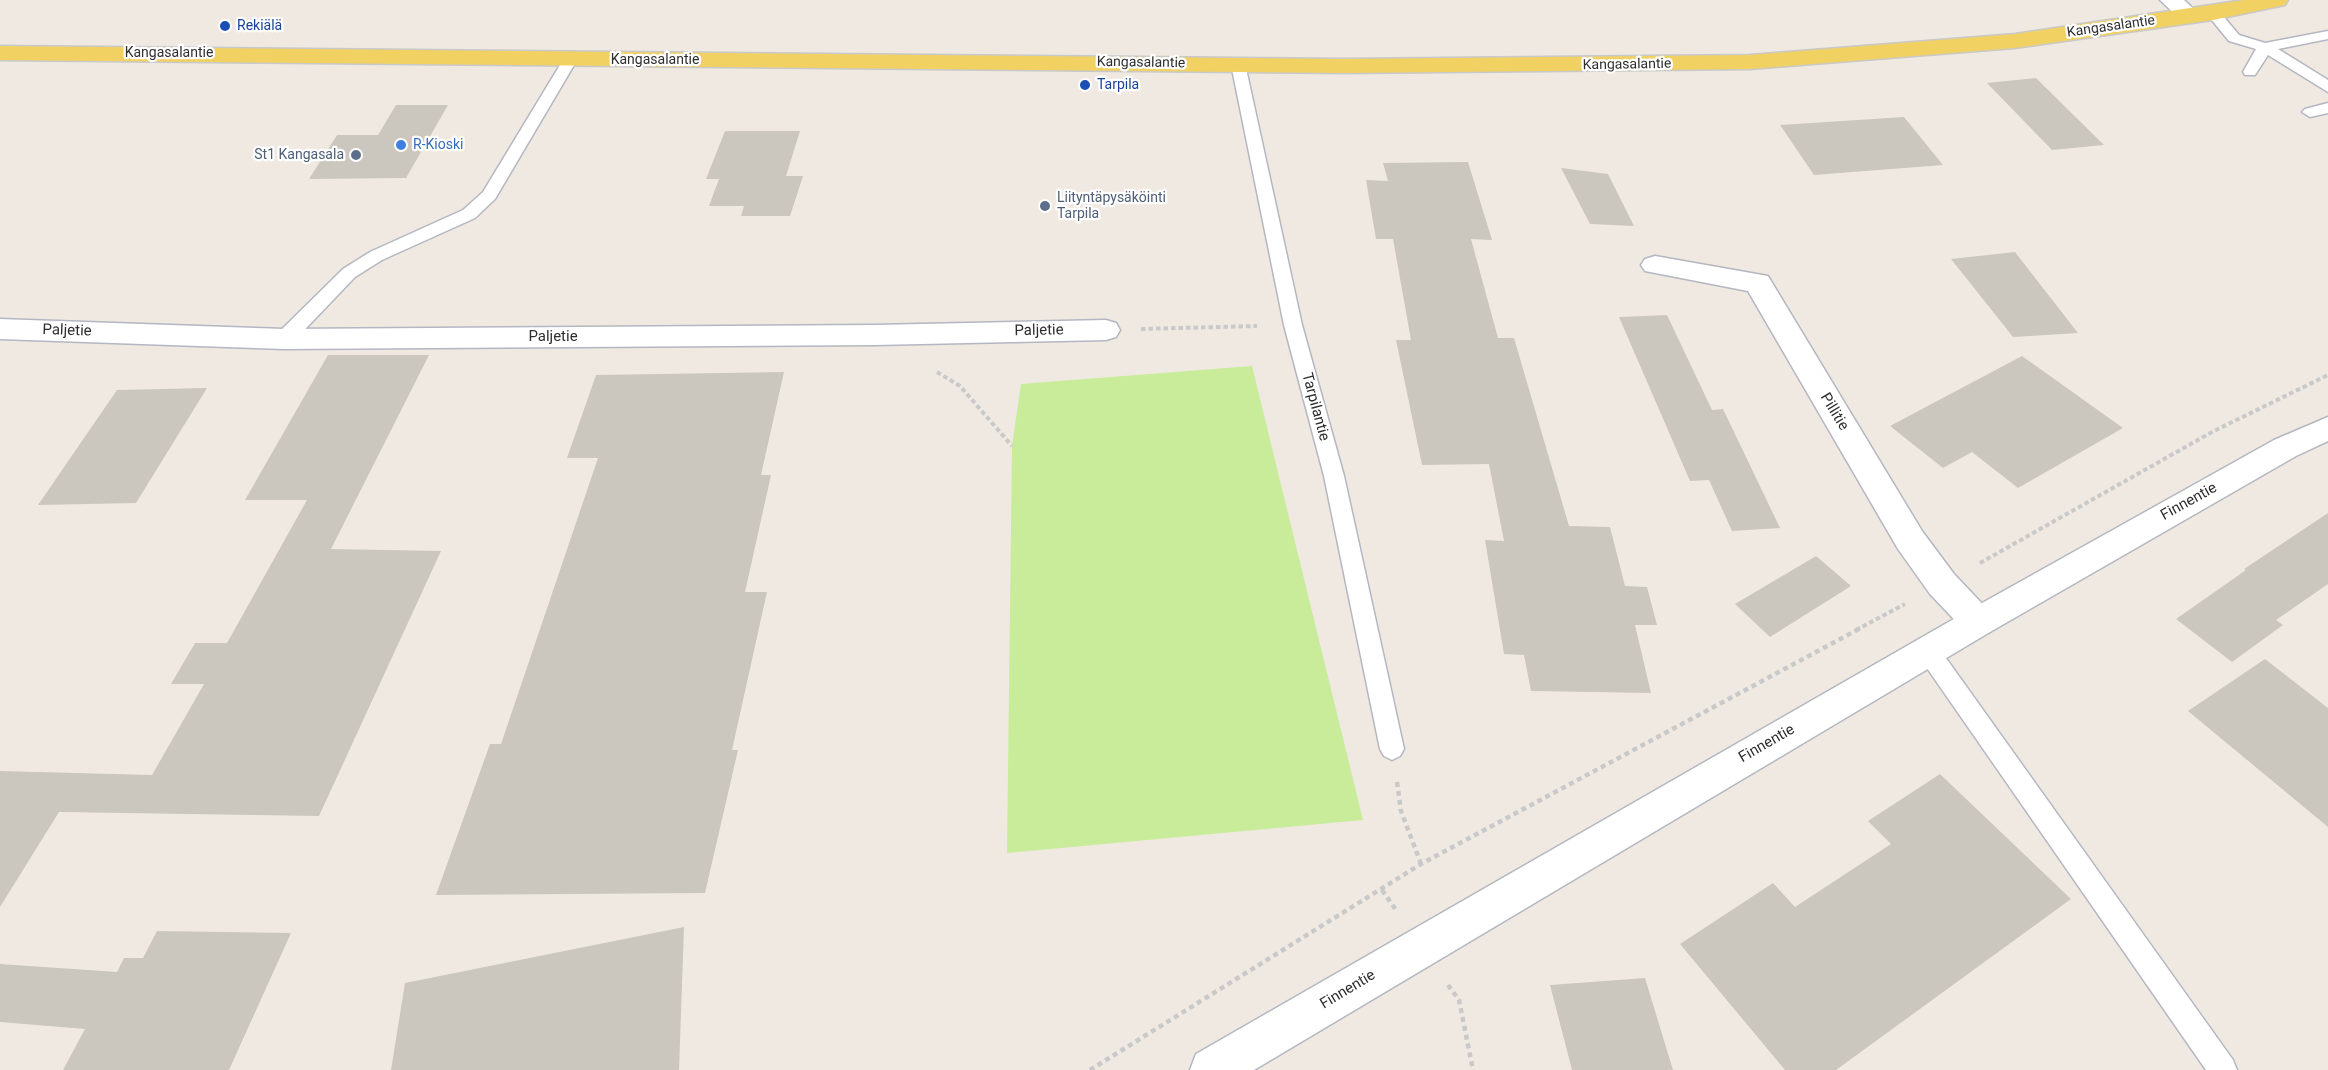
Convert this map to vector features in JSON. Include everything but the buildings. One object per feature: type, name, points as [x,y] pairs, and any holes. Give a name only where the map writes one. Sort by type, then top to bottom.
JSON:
[{"type":"main road","name":"Kangasalantie","points":[[0,53],[236,54],[570,60],[1238,64],[1750,63],[2015,41],[2213,13],[2277,0]]},
{"type":"street","points":[[2171,0],[2189,15]]},
{"type":"street","name":"Pillitie","points":[[1655,265],[1758,282],[1910,540],[1942,584],[1977,622]]},
{"type":"street","name":"Paljetie","points":[[0,328],[284,339],[875,335],[1106,330]]},
{"type":"street","name":"Finnentie","points":[[1212,1070],[1977,622],[2285,448],[2328,428]]},
{"type":"lane","points":[[2213,13],[2234,38],[2265,47],[2328,87]]},
{"type":"lane","points":[[2250,72],[2265,47],[2328,35]]},
{"type":"lane","points":[[284,339],[349,273],[376,256],[469,214],[489,195],[570,60]]},
{"type":"lane","name":"Tarpilantie","points":[[1238,64],[1293,325],[1334,476],[1392,750]]},
{"type":"lane","points":[[2310,111],[2328,108]]},
{"type":"lane","points":[[1928,651],[2223,1070]]},
{"type":"path","points":[[1106,330],[1293,325]]},
{"type":"path","points":[[875,335],[960,386],[1012,446]]},
{"type":"path","points":[[1090,1070],[1421,864],[1942,584],[2212,432],[2328,375]]},
{"type":"path","points":[[1392,750],[1401,811],[1421,864]]},
{"type":"green space","points":[[1252,366],[1363,820],[1007,853],[1012,446],[1021,384]]},
{"type":"place","name":"Rekiälä","points":[[225,26]]},
{"type":"place","name":"Tarpila","points":[[1085,85]]},
{"type":"place","name":"R-Kioski","points":[[401,145]]},
{"type":"place","name":"St1 Kangasala","points":[[356,155]]},
{"type":"place","name":"Liityntäpysäköinti Tarpila","points":[[1045,206]]}]
